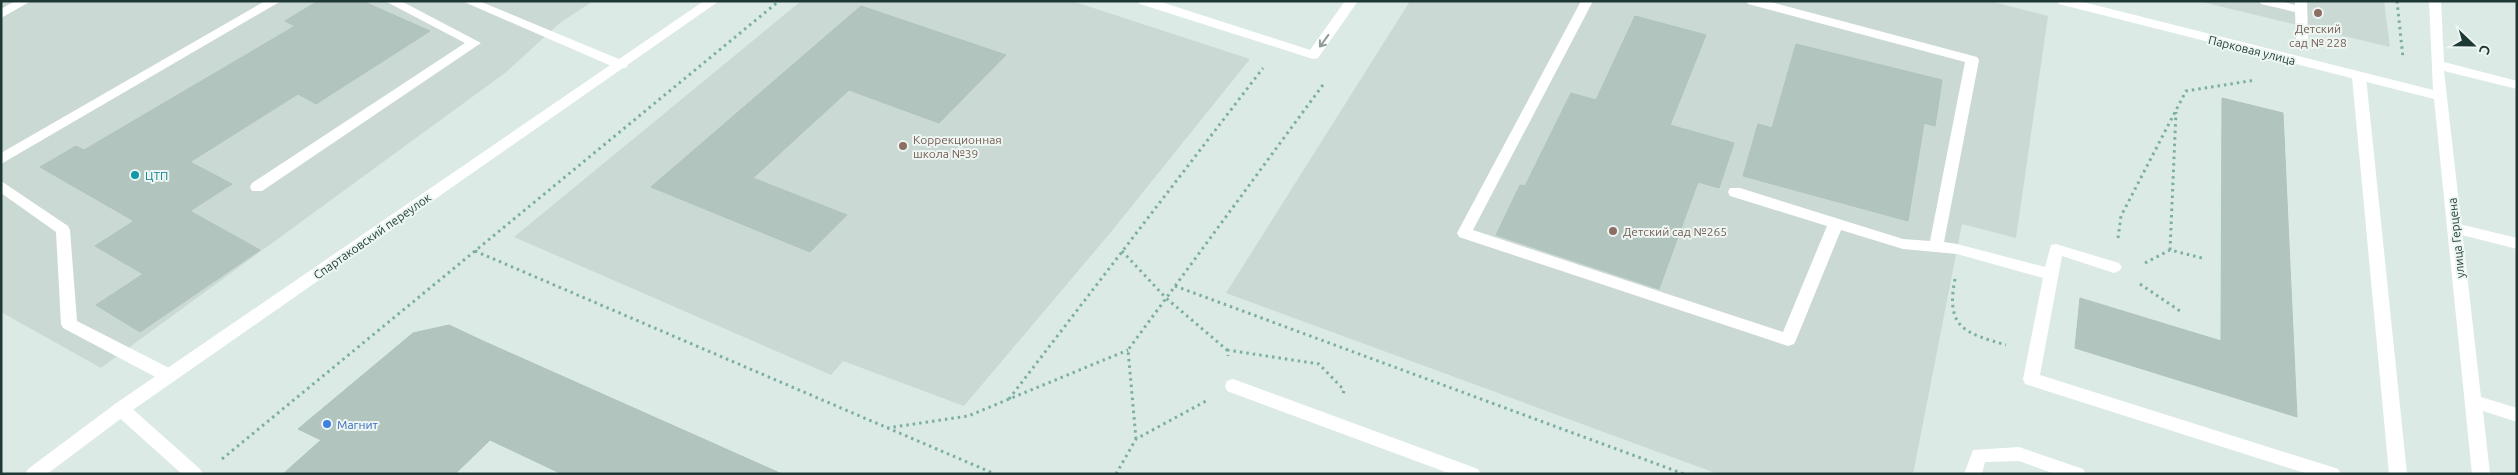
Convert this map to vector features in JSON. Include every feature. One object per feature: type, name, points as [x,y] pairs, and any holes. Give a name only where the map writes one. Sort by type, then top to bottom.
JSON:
[{"type":"street","points":[[1,14],[25,1]]},
{"type":"street","points":[[1,159],[275,1]]},
{"type":"street","points":[[257,188],[475,43],[391,1]]},
{"type":"street","name":"Спартаковский переулок","points":[[34,474],[121,409],[713,1]]},
{"type":"street","points":[[1144,1],[1313,55],[1352,1]]},
{"type":"street","points":[[1587,1],[1464,233],[1788,340],[1836,223]]},
{"type":"street","points":[[1752,1],[1972,60],[1936,247]]},
{"type":"street","name":"Парковая улица","points":[[2063,1],[2406,89],[2441,96]]},
{"type":"street","points":[[2265,1],[2301,6],[2302,38]]},
{"type":"street","name":"улица Герцена","points":[[2435,1],[2441,96],[2481,474]]},
{"type":"street","points":[[478,3],[621,65]]},
{"type":"street","points":[[2438,64],[2517,86]]},
{"type":"street","points":[[2359,77],[2398,474]]},
{"type":"street","points":[[1,186],[63,230],[69,324],[169,376]]},
{"type":"street","points":[[1735,192],[1903,244],[1962,250],[2050,274]]},
{"type":"street","points":[[2454,228],[2517,244]]},
{"type":"street","points":[[2114,267],[2056,249],[2031,379],[2332,474]]},
{"type":"street","points":[[1233,386],[1472,474]]},
{"type":"street","points":[[2474,402],[2517,415]]},
{"type":"street","points":[[121,409],[194,474]]},
{"type":"street","points":[[1973,474],[1979,456],[2019,454],[2077,474]]},
{"type":"path","points":[[219,461],[779,1]]},
{"type":"path","points":[[2397,1],[2406,89]]},
{"type":"path","points":[[1009,399],[1280,45]]},
{"type":"path","points":[[887,428],[968,416],[1128,350],[1328,78],[1313,55]]},
{"type":"path","points":[[2114,267],[2121,216],[2186,91],[2260,79]]},
{"type":"path","points":[[2170,250],[2176,109]]},
{"type":"path","points":[[1962,250],[1951,296],[1956,317],[1967,332],[2035,354]]},
{"type":"path","points":[[2114,267],[2146,263],[2170,250],[2202,258]]},
{"type":"path","points":[[475,251],[995,474]]},
{"type":"path","points":[[1122,252],[1166,298],[1227,350],[1319,364],[1344,390],[1334,423]]},
{"type":"path","points":[[2114,267],[2180,311]]},
{"type":"path","points":[[1175,286],[1684,474]]},
{"type":"path","points":[[1128,350],[1136,439]]},
{"type":"path","points":[[1116,474],[1136,439],[1233,386],[1227,350]]},
{"type":"shaded area","points":[[1,1],[593,1],[560,23],[505,73],[101,368],[1,312]]},
{"type":"shaded area","name":"Коррекционная школа №39","points":[[801,1],[1072,1],[1250,59],[1111,232],[964,406],[843,361],[831,375],[514,237]]},
{"type":"shaded area","name":"Детский сад №265","points":[[1410,1],[1990,1],[2048,16],[2016,238],[1962,224],[1913,474],[1718,474],[1226,293]]},
{"type":"shaded area","name":"Детский сад № 228","points":[[2198,1],[2384,1],[2390,47],[2301,26]]},
{"type":"building","name":"ЦТП","points":[[318,1],[362,1],[430,31],[316,104],[298,94],[190,162],[232,184],[190,211],[260,250],[140,332],[96,305],[143,274],[95,246],[134,221],[40,167],[76,146],[84,150],[295,26],[285,21]]},
{"type":"building","points":[[861,6],[1006,55],[939,123],[849,90],[753,178],[847,215],[810,252],[651,187]]},
{"type":"building","points":[[1635,16],[1706,35],[1670,125],[1734,143],[1719,188],[1698,182],[1659,289],[1496,235],[1520,185],[1525,186],[1571,93],[1596,100]]},
{"type":"building","points":[[1796,44],[1942,80],[1935,126],[1924,123],[1908,221],[1743,176],[1758,124],[1772,128]]},
{"type":"building","points":[[2222,98],[2283,113],[2297,417],[2075,348],[2080,298],[2221,341]]},
{"type":"building","points":[[449,325],[782,474],[562,474],[490,440],[455,474],[283,474],[321,440],[298,429],[413,333]]},
{"type":"place","name":"Детский сад № 228","points":[[2318,13]]},
{"type":"place","name":"Коррекционная школа №39","points":[[903,146]]},
{"type":"place","name":"ЦТП","points":[[135,175]]},
{"type":"place","name":"Детский сад №265","points":[[1613,231]]},
{"type":"place","name":"Магнит","points":[[327,424]]}]
